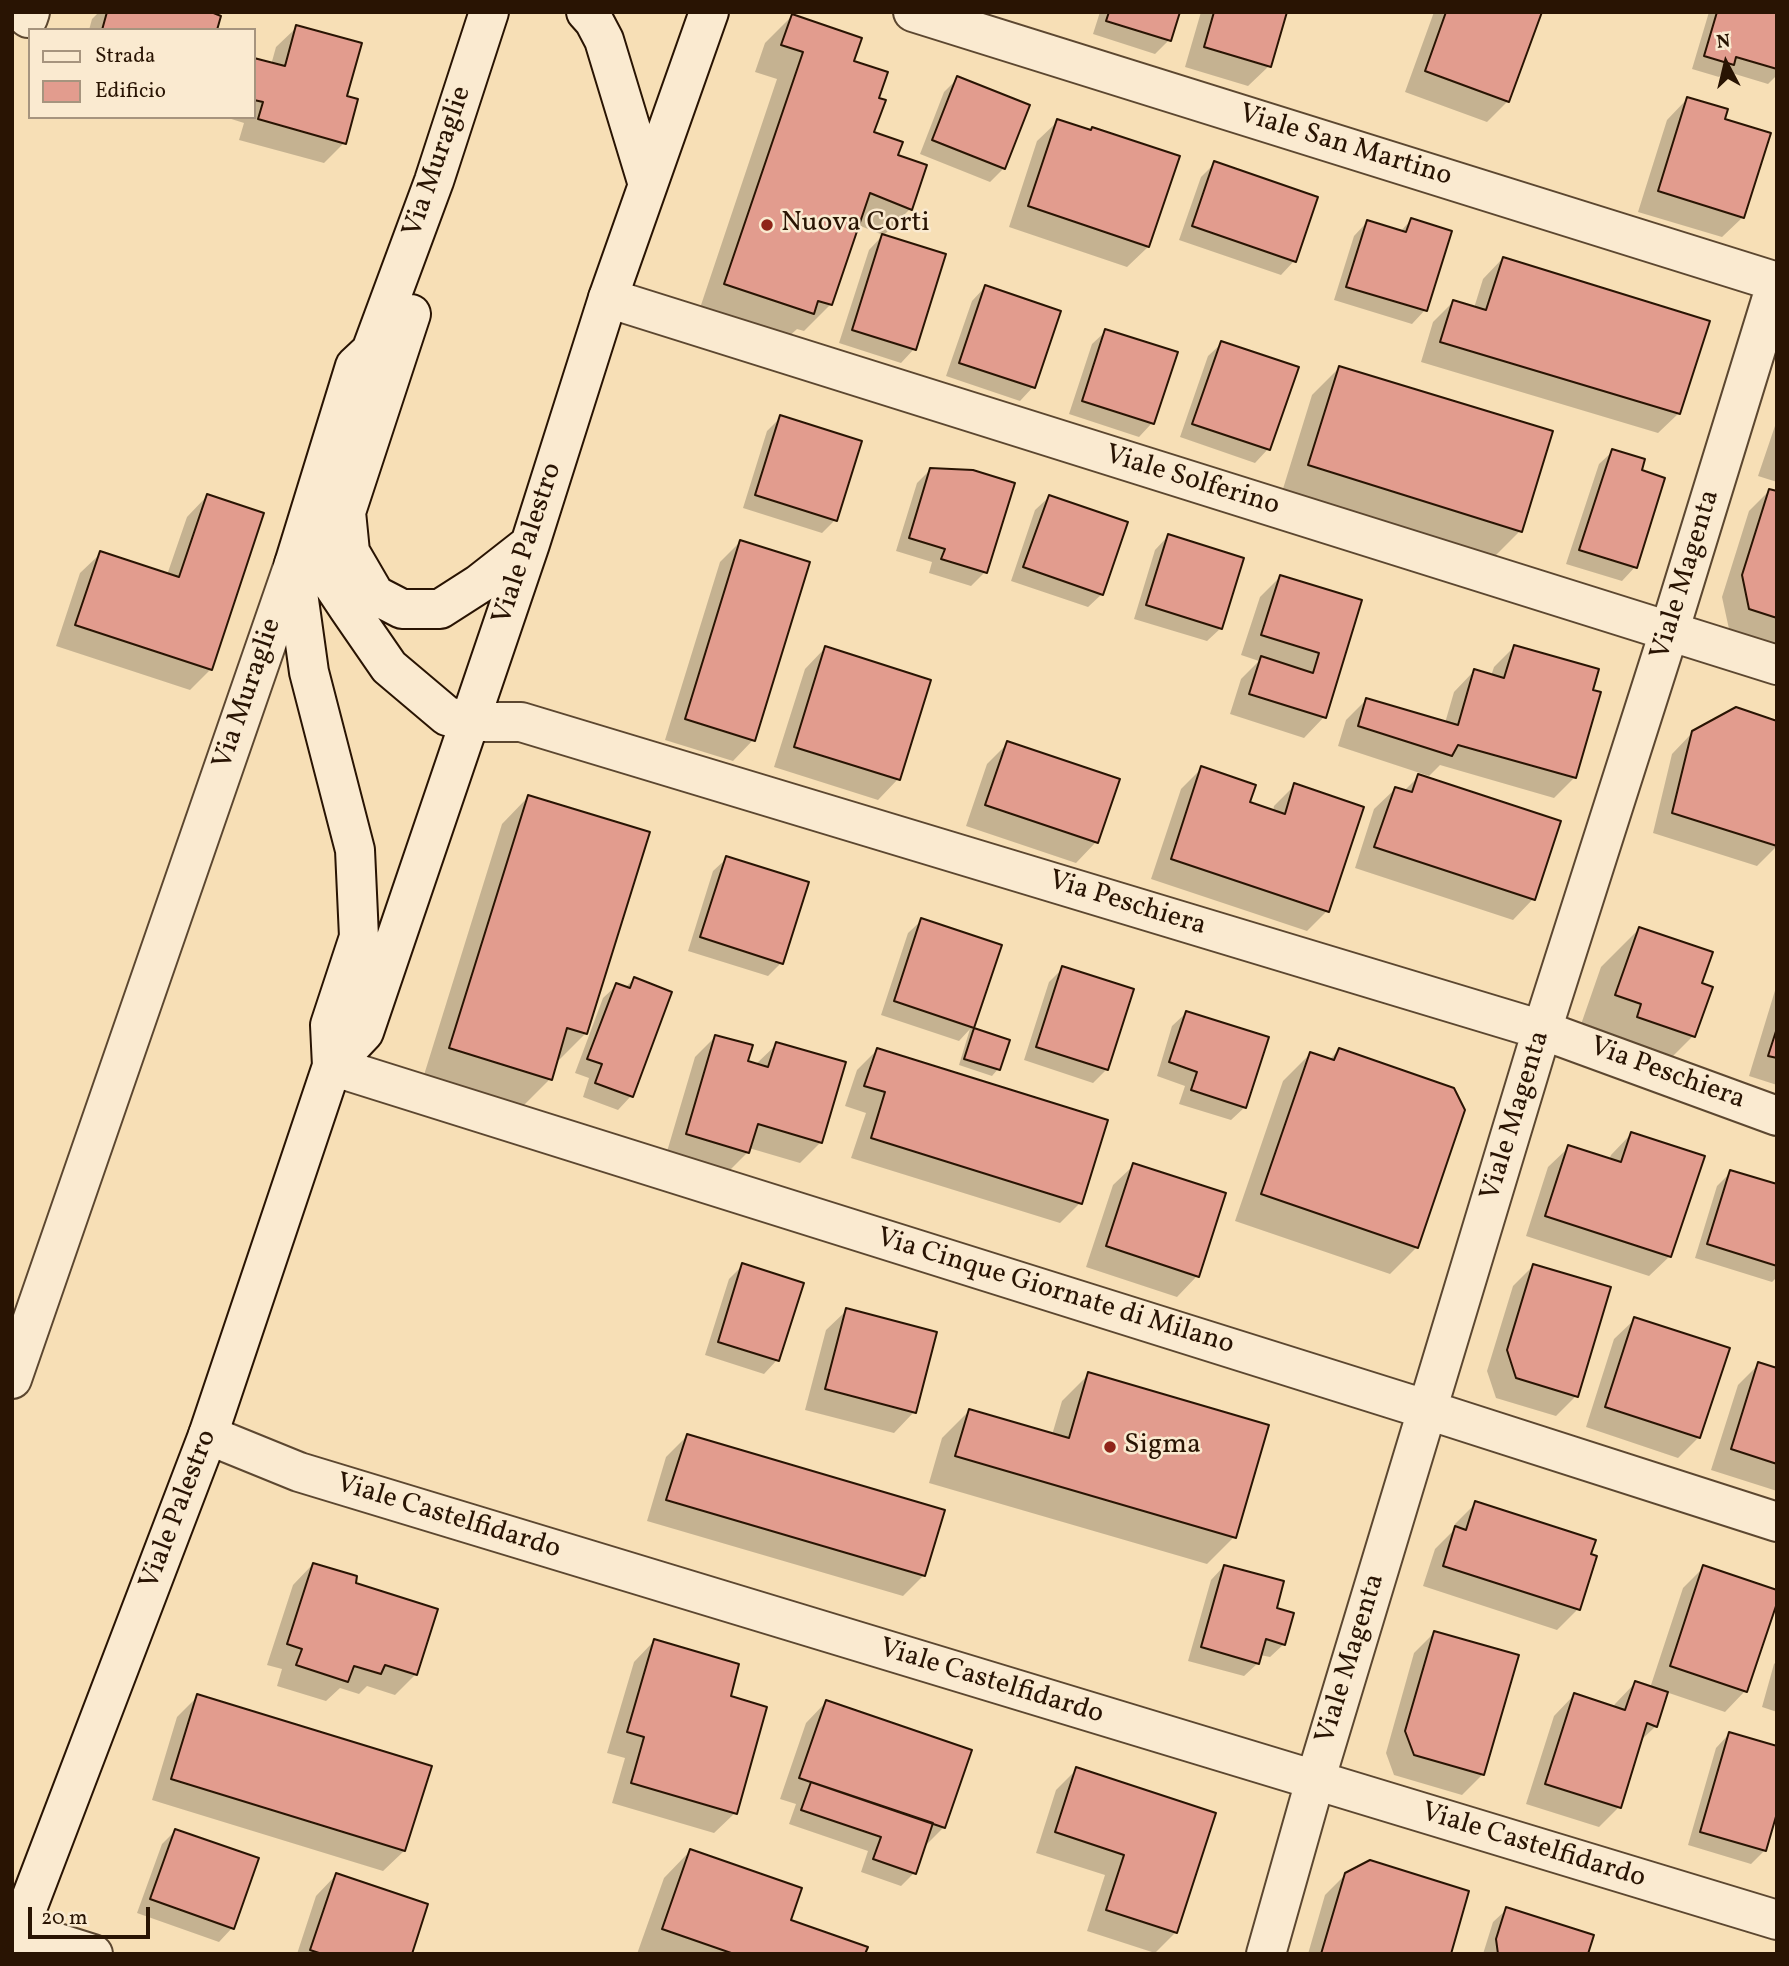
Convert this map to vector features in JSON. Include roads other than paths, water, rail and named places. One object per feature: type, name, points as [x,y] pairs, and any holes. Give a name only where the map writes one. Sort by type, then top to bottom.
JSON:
[{"type":"street","name":"Via Muraglie","points":[[12,1380],[294,564],[355,366],[371,351],[434,181],[489,12]]},
{"type":"street","points":[[586,12],[604,40],[648,186]]},
{"type":"street","name":"Viale Palestro","points":[[332,1066],[363,1032],[530,544],[608,298],[709,12]]},
{"type":"street","name":"Viale San Martino","points":[[913,12],[1777,282]]},
{"type":"street","points":[[434,181],[443,220],[346,512],[350,552],[374,595],[402,609],[440,609],[479,584],[530,544]]},
{"type":"street","name":"Viale Magenta","points":[[1266,1954],[1315,1781],[1542,1030],[1777,282]]},
{"type":"street","name":"Viale Solferino","points":[[608,298],[1777,665]]},
{"type":"street","points":[[371,351],[376,360],[326,516],[327,576],[389,667],[447,716],[470,722]]},
{"type":"street","name":"Viale Palestro","points":[[16,1939],[208,1435],[332,1066],[330,1025],[359,937],[355,850],[309,672],[294,564]]},
{"type":"street","name":"Via Peschiera","points":[[470,722],[521,722],[1542,1030],[1777,1115]]},
{"type":"street","name":"Via Cinque Giornate di Milano","points":[[332,1066],[1777,1522]]},
{"type":"street","name":"Viale Castelfidardo","points":[[208,1435],[299,1472],[1777,1920]]},
{"type":"street","points":[[16,1939],[93,1954]]},
{"type":"place","name":"Nuova Corti","points":[[767,225]]},
{"type":"place","name":"Sigma","points":[[1110,1447]]}]
